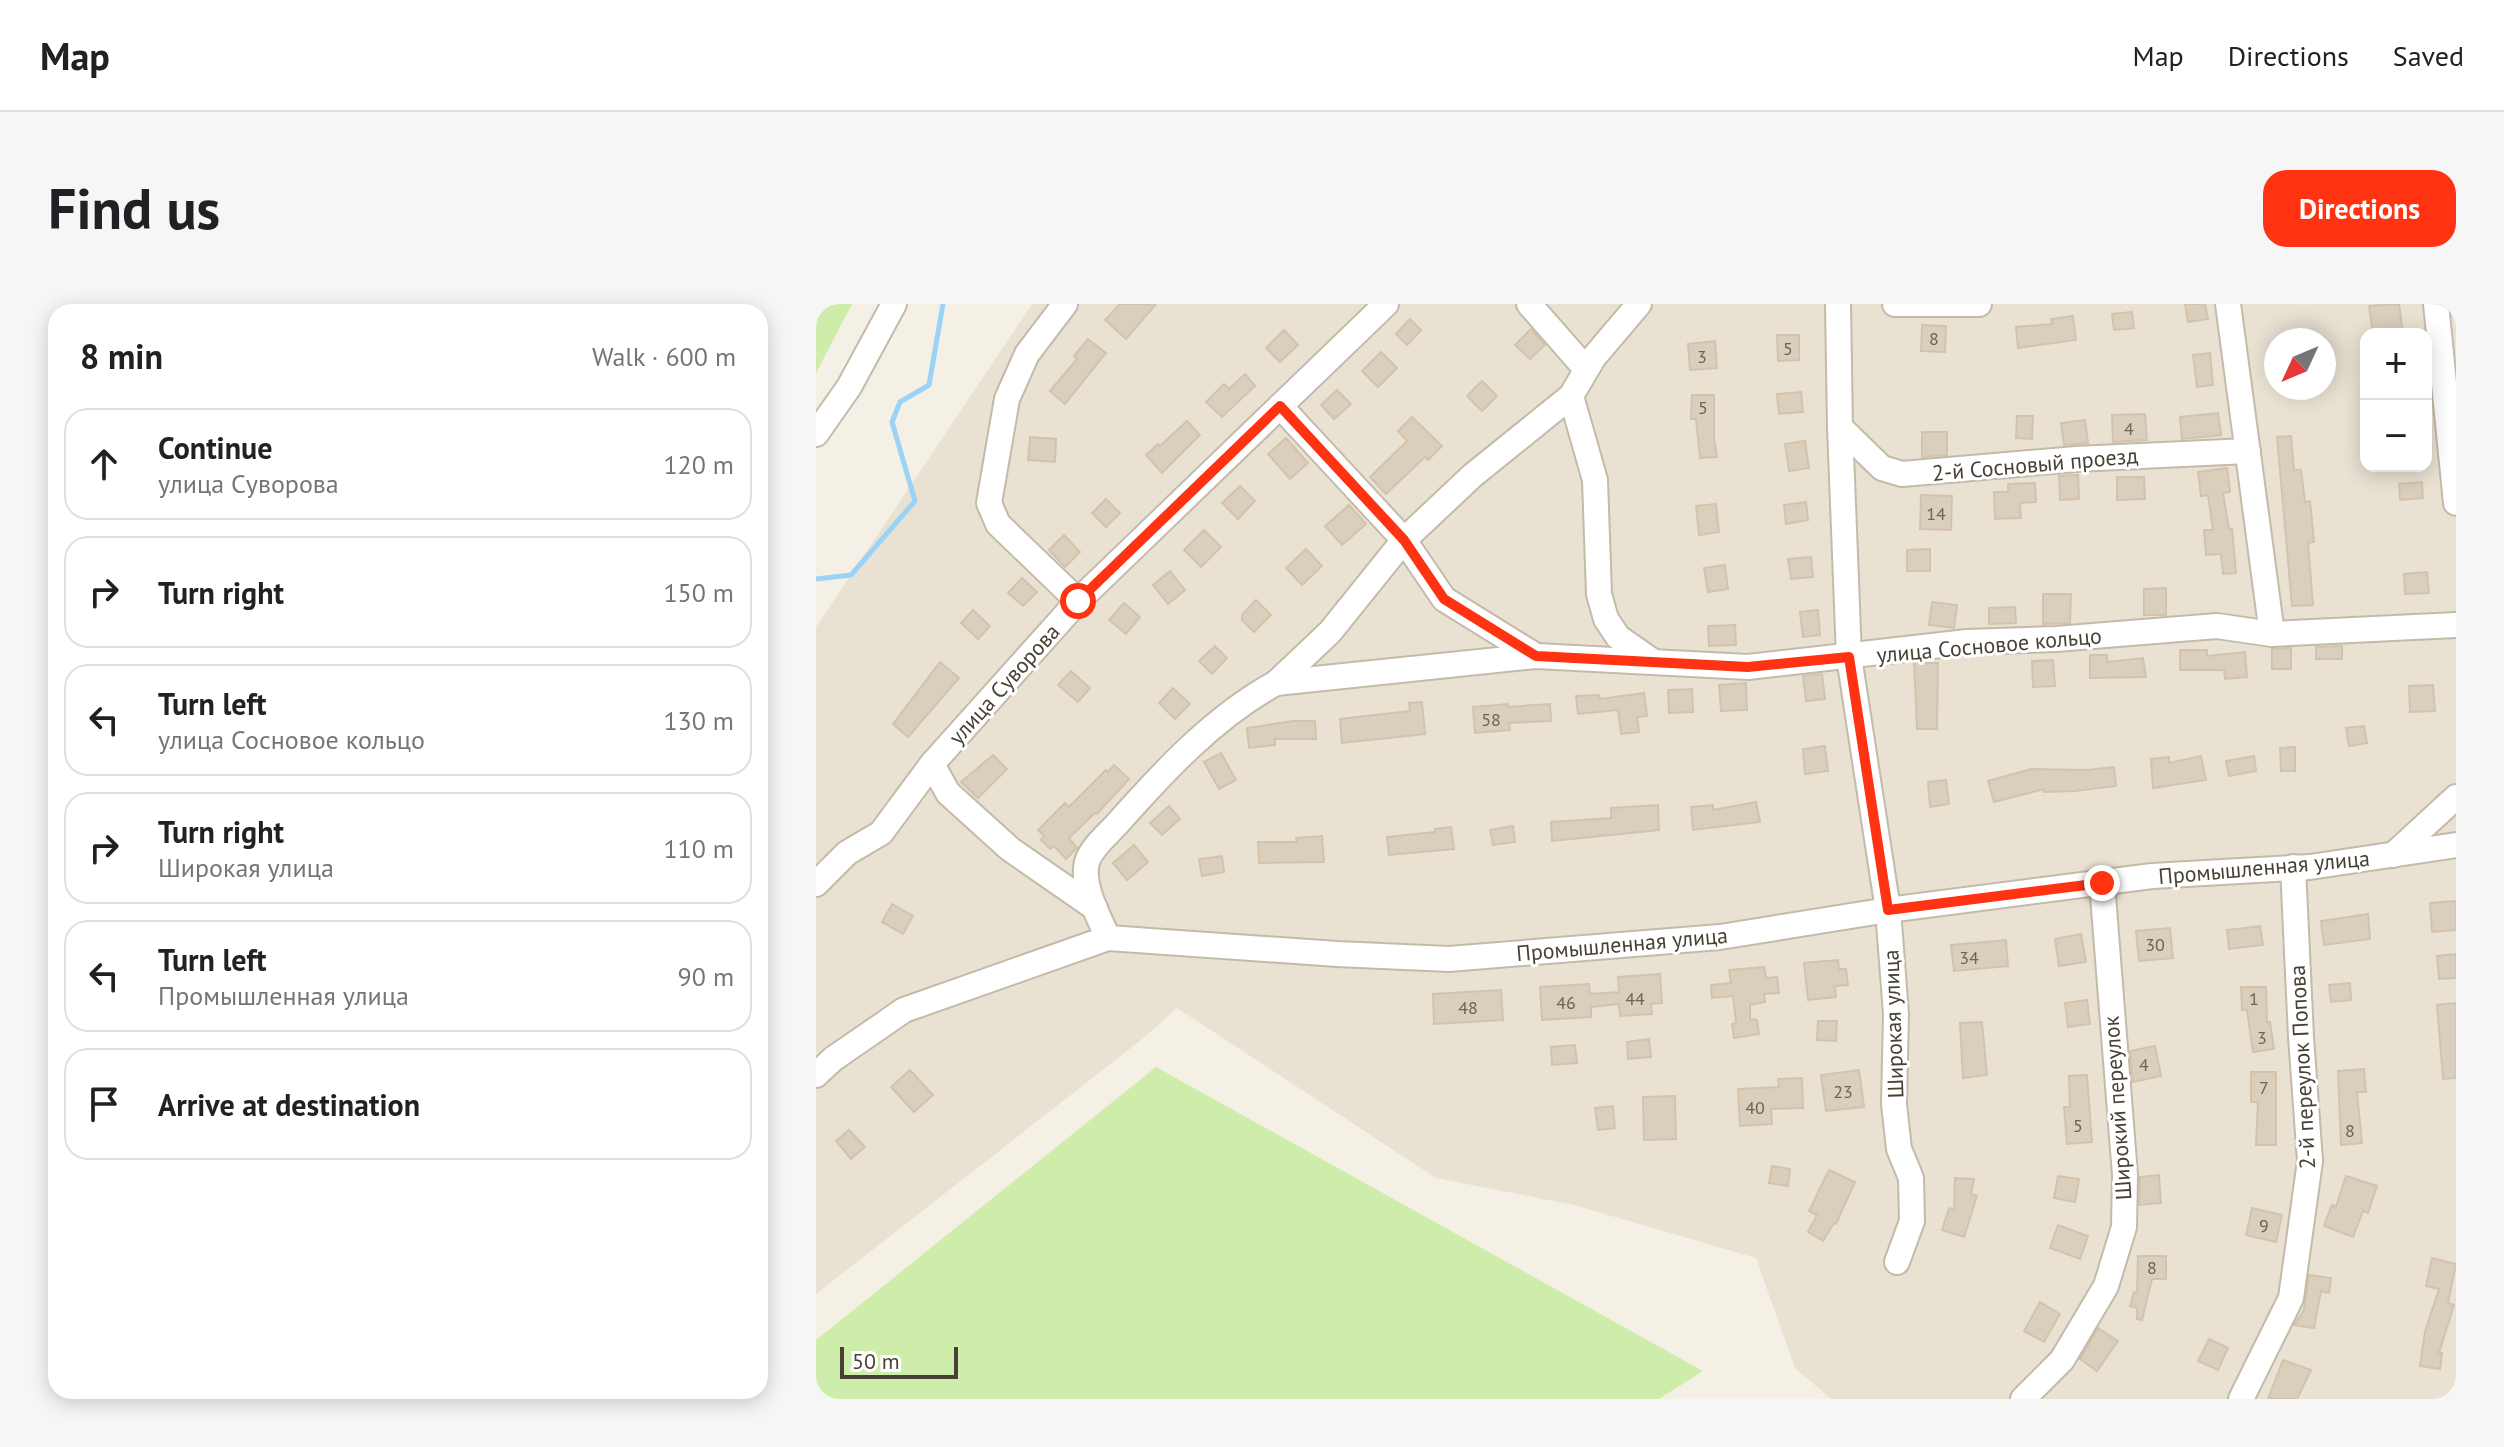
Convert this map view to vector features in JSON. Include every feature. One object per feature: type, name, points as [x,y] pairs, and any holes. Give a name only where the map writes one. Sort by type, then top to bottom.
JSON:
[{"type":"street","points":[[816,434],[849,387],[894,304]]},
{"type":"street","points":[[1065,304],[1027,354],[1007,399],[989,503],[998,524],[1078,601]]},
{"type":"street","name":"улица Суворова","points":[[816,884],[847,853],[881,833],[932,764],[1078,601],[1386,304]]},
{"type":"street","points":[[1529,304],[1586,369]]},
{"type":"street","name":"улица Сосновое кольцо","points":[[1108,938],[1095,908],[1087,869],[1087,861],[1095,848],[1195,741],[1251,697],[1276,683],[1330,632],[1404,540],[1472,476],[1571,396],[1594,357],[1639,304]]},
{"type":"street","name":"Широкая улица","points":[[1838,304],[1849,657],[1888,910],[1896,1014],[1894,1104],[1899,1149],[1911,1178],[1912,1221],[1897,1262]]},
{"type":"street","points":[[1895,304],[1979,304]]},
{"type":"street","points":[[2228,304],[2272,634]]},
{"type":"street","points":[[2436,304],[2456,503]]},
{"type":"street","points":[[1571,396],[1595,480],[1599,594],[1606,619],[1618,637],[1653,661]]},
{"type":"street","points":[[1280,406],[1404,540],[1444,599],[1536,656]]},
{"type":"street","name":"2-й Сосновый проезд","points":[[1840,427],[1882,468],[1902,474],[2076,459],[2248,451]]},
{"type":"street","name":"улица Сосновое кольцо","points":[[1276,683],[1536,656],[1748,667],[1967,642],[2056,639],[2217,626],[2272,634],[2456,625]]},
{"type":"street","name":"улица Суворова","points":[[932,764],[948,793],[1010,849],[1095,908]]},
{"type":"street","points":[[2393,855],[2456,797]]},
{"type":"street","name":"Промышленная улица","points":[[816,1075],[833,1059],[904,1010],[1108,938],[1449,959],[1720,937],[1888,910],[2152,876],[2310,867],[2456,845]]},
{"type":"street","name":"2-й переулок Попова","points":[[2241,1399],[2291,1298],[2310,1161],[2293,867]]},
{"type":"street","name":"Широкий переулок","points":[[2023,1399],[2062,1360],[2106,1286],[2124,1227],[2125,1175],[2102,883]]},
{"type":"shaded area","points":[[1032,304],[2456,304],[2456,1399],[1831,1399],[1795,1368],[1756,1258],[1574,1205],[1436,1178],[1177,1008],[1141,1040],[816,1294],[816,627]]},
{"type":"green space","points":[[816,304],[852,304],[816,373]]},
{"type":"green space","points":[[1156,1067],[1703,1371],[1659,1399],[816,1399],[816,1340]]},
{"type":"building","points":[[1120,304],[1156,304],[1126,339],[1105,320]]},
{"type":"building","points":[[2185,304],[2205,304],[2208,319],[2188,322]]},
{"type":"building","points":[[2399,304],[2402,328],[2372,328],[2369,306]]},
{"type":"building","points":[[2132,312],[2134,328],[2114,330],[2112,314]]},
{"type":"building","points":[[2073,316],[2076,340],[2018,348],[2016,327],[2052,324],[2051,319]]},
{"type":"building","points":[[1410,319],[1421,330],[1407,345],[1396,334]]},
{"type":"building","points":[[1922,325],[1946,326],[1945,352],[1921,351]]},
{"type":"building","points":[[1531,329],[1545,345],[1530,359],[1515,345]]},
{"type":"building","points":[[1284,330],[1298,345],[1280,362],[1266,348]]},
{"type":"building","points":[[1777,335],[1799,335],[1799,360],[1778,361]]},
{"type":"building","points":[[1088,339],[1106,353],[1065,404],[1050,391],[1077,359],[1074,356]]},
{"type":"building","points":[[1715,341],[1717,368],[1690,370],[1688,344]]},
{"type":"building","points":[[1381,352],[1397,368],[1378,387],[1362,371]]},
{"type":"building","points":[[2210,353],[2213,385],[2197,387],[2193,355]]},
{"type":"building","points":[[1245,374],[1255,386],[1222,417],[1206,402],[1224,384],[1229,389]]},
{"type":"building","points":[[1482,381],[1497,396],[1482,411],[1467,396]]},
{"type":"building","points":[[1337,390],[1351,404],[1334,419],[1321,405]]},
{"type":"building","points":[[1801,392],[1803,412],[1779,414],[1777,394]]},
{"type":"building","points":[[1692,395],[1714,395],[1717,457],[1700,458],[1696,419],[1691,419]]},
{"type":"building","points":[[2218,413],[2221,435],[2182,439],[2180,417]]},
{"type":"building","points":[[2145,414],[2147,440],[2113,442],[2112,415]]},
{"type":"building","points":[[2017,416],[2033,416],[2032,439],[2016,438]]},
{"type":"building","points":[[1412,417],[1442,446],[1428,460],[1425,457],[1386,494],[1370,477],[1407,441],[1398,431]]},
{"type":"building","points":[[2085,420],[2088,443],[2064,445],[2061,423]]},
{"type":"building","points":[[1187,421],[1200,435],[1162,473],[1146,455]]},
{"type":"building","points":[[1922,432],[1947,432],[1947,455],[1922,457]]},
{"type":"building","points":[[2291,436],[2294,470],[2301,470],[2305,502],[2310,501],[2314,542],[2308,543],[2313,605],[2292,606],[2277,437]]},
{"type":"building","points":[[1030,437],[1056,439],[1055,462],[1028,460]]},
{"type":"building","points":[[1286,438],[1308,463],[1290,479],[1268,454]]},
{"type":"building","points":[[1805,441],[1809,468],[1789,471],[1785,444]]},
{"type":"building","points":[[2227,468],[2230,492],[2223,493],[2229,529],[2232,529],[2236,573],[2223,574],[2221,554],[2206,555],[2204,530],[2213,530],[2208,495],[2201,496],[2198,472]]},
{"type":"building","points":[[2078,475],[2079,499],[2060,500],[2059,476]]},
{"type":"building","points":[[2117,477],[2144,477],[2145,499],[2117,500]]},
{"type":"building","points":[[2422,482],[2423,498],[2400,500],[2399,484]]},
{"type":"building","points":[[2035,483],[2036,502],[2020,503],[2021,518],[1995,519],[1994,492],[2008,492],[2008,484]]},
{"type":"building","points":[[1240,486],[1255,501],[1238,519],[1222,503]]},
{"type":"building","points":[[1921,495],[1952,496],[1951,530],[1920,529]]},
{"type":"building","points":[[1106,499],[1120,513],[1106,527],[1092,513]]},
{"type":"building","points":[[1806,502],[1808,520],[1786,524],[1784,505]]},
{"type":"building","points":[[1716,504],[1719,532],[1699,535],[1696,506]]},
{"type":"building","points":[[1349,505],[1366,524],[1342,545],[1325,526]]},
{"type":"building","points":[[1204,530],[1221,547],[1201,567],[1184,550]]},
{"type":"building","points":[[1064,535],[1080,552],[1065,567],[1049,550]]},
{"type":"building","points":[[1306,549],[1322,566],[1302,585],[1286,568]]},
{"type":"building","points":[[1930,549],[1930,571],[1907,571],[1907,550]]},
{"type":"building","points":[[1811,557],[1813,577],[1791,579],[1788,559]]},
{"type":"building","points":[[1725,565],[1728,589],[1708,592],[1704,568]]},
{"type":"building","points":[[1170,571],[1185,590],[1168,604],[1153,585]]},
{"type":"building","points":[[2427,572],[2429,593],[2405,594],[2404,574]]},
{"type":"building","points":[[1022,578],[1037,592],[1023,606],[1008,593]]},
{"type":"building","points":[[2166,588],[2166,615],[2144,615],[2144,589]]},
{"type":"building","points":[[2043,594],[2071,594],[2070,623],[2043,624]]},
{"type":"building","points":[[1256,600],[1271,615],[1254,632],[1242,620],[1242,615]]},
{"type":"building","points":[[1932,602],[1957,605],[1954,628],[1929,625]]},
{"type":"building","points":[[1124,603],[1140,617],[1126,634],[1109,620]]},
{"type":"building","points":[[2015,607],[2016,623],[1989,624],[1989,608]]},
{"type":"building","points":[[973,610],[990,626],[978,639],[961,623]]},
{"type":"building","points":[[1818,610],[1820,635],[1803,637],[1800,612]]},
{"type":"building","points":[[1735,625],[1736,645],[1709,646],[1708,626]]},
{"type":"building","points":[[1215,646],[1227,658],[1212,674],[1199,661]]},
{"type":"building","points":[[2342,646],[2342,659],[2316,659],[2316,647]]},
{"type":"building","points":[[2291,648],[2291,669],[2272,669],[2272,649]]},
{"type":"building","points":[[2180,650],[2207,650],[2207,656],[2245,652],[2247,677],[2225,679],[2224,670],[2180,670]]},
{"type":"building","points":[[2090,655],[2107,655],[2107,662],[2143,658],[2146,677],[2090,678]]},
{"type":"building","points":[[2053,660],[2055,686],[2033,687],[2032,661]]},
{"type":"building","points":[[940,662],[959,678],[908,737],[893,724]]},
{"type":"building","points":[[1914,663],[1938,663],[1937,729],[1917,729]]},
{"type":"building","points":[[1071,671],[1090,688],[1078,702],[1058,685]]},
{"type":"building","points":[[1822,674],[1825,699],[1806,701],[1803,676]]},
{"type":"building","points":[[1746,683],[1747,710],[1721,711],[1719,685]]},
{"type":"building","points":[[2433,685],[2435,711],[2410,712],[2409,686]]},
{"type":"building","points":[[1173,688],[1190,704],[1175,719],[1159,703]]},
{"type":"building","points":[[1692,689],[1693,712],[1669,713],[1668,690]]},
{"type":"building","points":[[1644,693],[1647,716],[1637,717],[1639,732],[1621,734],[1618,710],[1578,714],[1576,696],[1599,695],[1600,699]]},
{"type":"building","points":[[1422,702],[1425,734],[1342,743],[1340,719],[1410,711],[1409,703]]},
{"type":"building","points":[[1508,704],[1508,707],[1550,704],[1551,721],[1509,723],[1510,730],[1475,733],[1473,707]]},
{"type":"building","points":[[1315,721],[1316,739],[1275,739],[1275,745],[1249,748],[1247,728]]},
{"type":"building","points":[[2364,726],[2367,743],[2349,746],[2346,728]]},
{"type":"building","points":[[1825,746],[1828,771],[1805,774],[1803,749]]},
{"type":"building","points":[[2295,747],[2295,771],[2281,771],[2280,748]]},
{"type":"building","points":[[1221,753],[1236,780],[1219,789],[1204,762]]},
{"type":"building","points":[[993,755],[1007,769],[978,798],[961,782]]},
{"type":"building","points":[[2201,756],[2206,780],[2153,788],[2151,759],[2169,757],[2169,763]]},
{"type":"building","points":[[2254,756],[2256,771],[2229,776],[2226,761]]},
{"type":"building","points":[[1114,765],[1129,779],[1097,814],[1069,838],[1077,848],[1066,859],[1054,846],[1050,849],[1041,840],[1044,836],[1038,830],[1065,803],[1069,807]]},
{"type":"building","points":[[2114,767],[2116,786],[2075,791],[2044,792],[2044,789],[1994,802],[1988,781],[2031,769]]},
{"type":"building","points":[[1946,780],[1949,804],[1930,807],[1928,782]]},
{"type":"building","points":[[1756,802],[1760,822],[1693,830],[1691,807],[1713,805],[1713,810]]},
{"type":"building","points":[[1658,805],[1659,830],[1552,841],[1551,822],[1611,818],[1611,808]]},
{"type":"building","points":[[1169,806],[1180,819],[1162,835],[1150,823]]},
{"type":"building","points":[[1513,826],[1515,842],[1493,845],[1490,830]]},
{"type":"building","points":[[1451,827],[1454,849],[1389,855],[1387,837],[1435,832],[1435,829]]},
{"type":"building","points":[[1322,836],[1324,862],[1259,863],[1258,842],[1297,842],[1296,838]]},
{"type":"building","points":[[1134,845],[1148,862],[1127,880],[1113,863]]},
{"type":"building","points":[[1222,856],[1224,872],[1202,876],[1199,859]]},
{"type":"building","points":[[2456,901],[2456,930],[2432,932],[2430,903]]},
{"type":"building","points":[[892,904],[913,916],[903,934],[882,922]]},
{"type":"building","points":[[2368,914],[2370,939],[2324,945],[2321,921]]},
{"type":"building","points":[[2260,926],[2263,945],[2229,949],[2227,930]]},
{"type":"building","points":[[2170,928],[2173,958],[2139,961],[2136,931]]},
{"type":"building","points":[[2081,934],[2086,962],[2059,966],[2055,939]]},
{"type":"building","points":[[2006,940],[2008,966],[1954,971],[1951,945]]},
{"type":"building","points":[[2456,954],[2456,978],[2439,979],[2437,956]]},
{"type":"building","points":[[1838,960],[1839,969],[1846,969],[1848,985],[1835,986],[1836,997],[1808,1000],[1804,963]]},
{"type":"building","points":[[1764,967],[1766,978],[1777,977],[1779,993],[1764,994],[1765,1002],[1750,1005],[1750,1019],[1757,1020],[1759,1034],[1734,1038],[1733,996],[1712,998],[1711,985],[1731,983],[1729,970]]},
{"type":"building","points":[[1660,974],[1662,1003],[1651,1004],[1652,1014],[1620,1016],[1619,1004],[1591,1007],[1591,1017],[1542,1020],[1540,987],[1589,984],[1590,994],[1619,992],[1618,977]]},
{"type":"building","points":[[2350,983],[2351,1000],[2331,1002],[2329,985]]},
{"type":"building","points":[[2241,987],[2266,987],[2267,1022],[2270,1022],[2274,1049],[2253,1052],[2247,1010],[2242,1010]]},
{"type":"building","points":[[1501,990],[1503,1020],[1434,1024],[1433,994]]},
{"type":"building","points":[[2087,1000],[2090,1024],[2068,1027],[2065,1003]]},
{"type":"building","points":[[2456,1003],[2456,1078],[2443,1079],[2437,1005]]},
{"type":"building","points":[[1818,1021],[1837,1021],[1836,1041],[1817,1040]]},
{"type":"building","points":[[1982,1022],[1987,1075],[1963,1078],[1960,1023]]},
{"type":"building","points":[[1649,1039],[1651,1057],[1628,1059],[1627,1042]]},
{"type":"building","points":[[1575,1045],[1577,1063],[1552,1065],[1551,1047]]},
{"type":"building","points":[[2155,1046],[2161,1076],[2133,1082],[2130,1051]]},
{"type":"building","points":[[2364,1069],[2366,1092],[2357,1092],[2362,1143],[2341,1145],[2338,1071]]},
{"type":"building","points":[[910,1070],[933,1095],[914,1112],[891,1087]]},
{"type":"building","points":[[1859,1070],[1864,1107],[1826,1111],[1821,1075]]},
{"type":"building","points":[[2251,1072],[2276,1072],[2276,1145],[2256,1145],[2258,1102],[2251,1102]]},
{"type":"building","points":[[2087,1075],[2092,1142],[2067,1144],[2064,1107],[2070,1107],[2069,1076]]},
{"type":"building","points":[[1802,1078],[1803,1108],[1771,1109],[1772,1124],[1740,1126],[1738,1089],[1779,1087],[1778,1079]]},
{"type":"building","points":[[1675,1096],[1676,1139],[1644,1140],[1643,1097]]},
{"type":"building","points":[[1613,1106],[1615,1128],[1598,1130],[1595,1108]]},
{"type":"building","points":[[849,1130],[865,1147],[851,1159],[836,1141]]},
{"type":"building","points":[[1772,1166],[1790,1169],[1788,1186],[1769,1183]]},
{"type":"building","points":[[1829,1170],[1855,1182],[1836,1224],[1823,1241],[1808,1232],[1817,1215],[1809,1211]]},
{"type":"building","points":[[2159,1175],[2161,1203],[2139,1205],[2140,1177]]},
{"type":"building","points":[[2058,1176],[2079,1179],[2075,1202],[2054,1198]]},
{"type":"building","points":[[2346,1176],[2377,1186],[2368,1213],[2363,1211],[2353,1237],[2324,1226],[2332,1205],[2336,1207]]},
{"type":"building","points":[[1955,1178],[1974,1179],[1971,1194],[1977,1196],[1964,1237],[1942,1230],[1949,1208],[1954,1210]]},
{"type":"building","points":[[2252,1208],[2282,1215],[2276,1242],[2246,1235]]},
{"type":"building","points":[[2058,1225],[2088,1236],[2080,1259],[2050,1248]]},
{"type":"building","points":[[2138,1256],[2166,1256],[2166,1279],[2152,1279],[2142,1320],[2137,1319],[2137,1308],[2130,1306],[2134,1292],[2137,1293]]},
{"type":"building","points":[[2432,1258],[2456,1264],[2448,1303],[2454,1305],[2439,1353],[2442,1353],[2440,1369],[2420,1366],[2425,1332],[2439,1289],[2426,1286]]},
{"type":"building","points":[[2309,1275],[2331,1278],[2329,1293],[2321,1291],[2314,1328],[2294,1325],[2304,1310]]},
{"type":"building","points":[[2040,1302],[2060,1314],[2044,1342],[2024,1331]]},
{"type":"building","points":[[2098,1328],[2118,1341],[2097,1371],[2080,1359]]},
{"type":"building","points":[[2209,1339],[2228,1348],[2218,1370],[2198,1361]]},
{"type":"building","points":[[2283,1360],[2311,1370],[2297,1399],[2268,1399]]},
{"type":"waterway","points":[[816,579],[851,575],[915,501],[892,422],[900,402],[929,385],[943,304]]},
{"type":"route","points":[[1078,601],[1280,406],[1404,540],[1444,599],[1536,656],[1748,667],[1849,657],[1888,910],[2102,883]]}]
